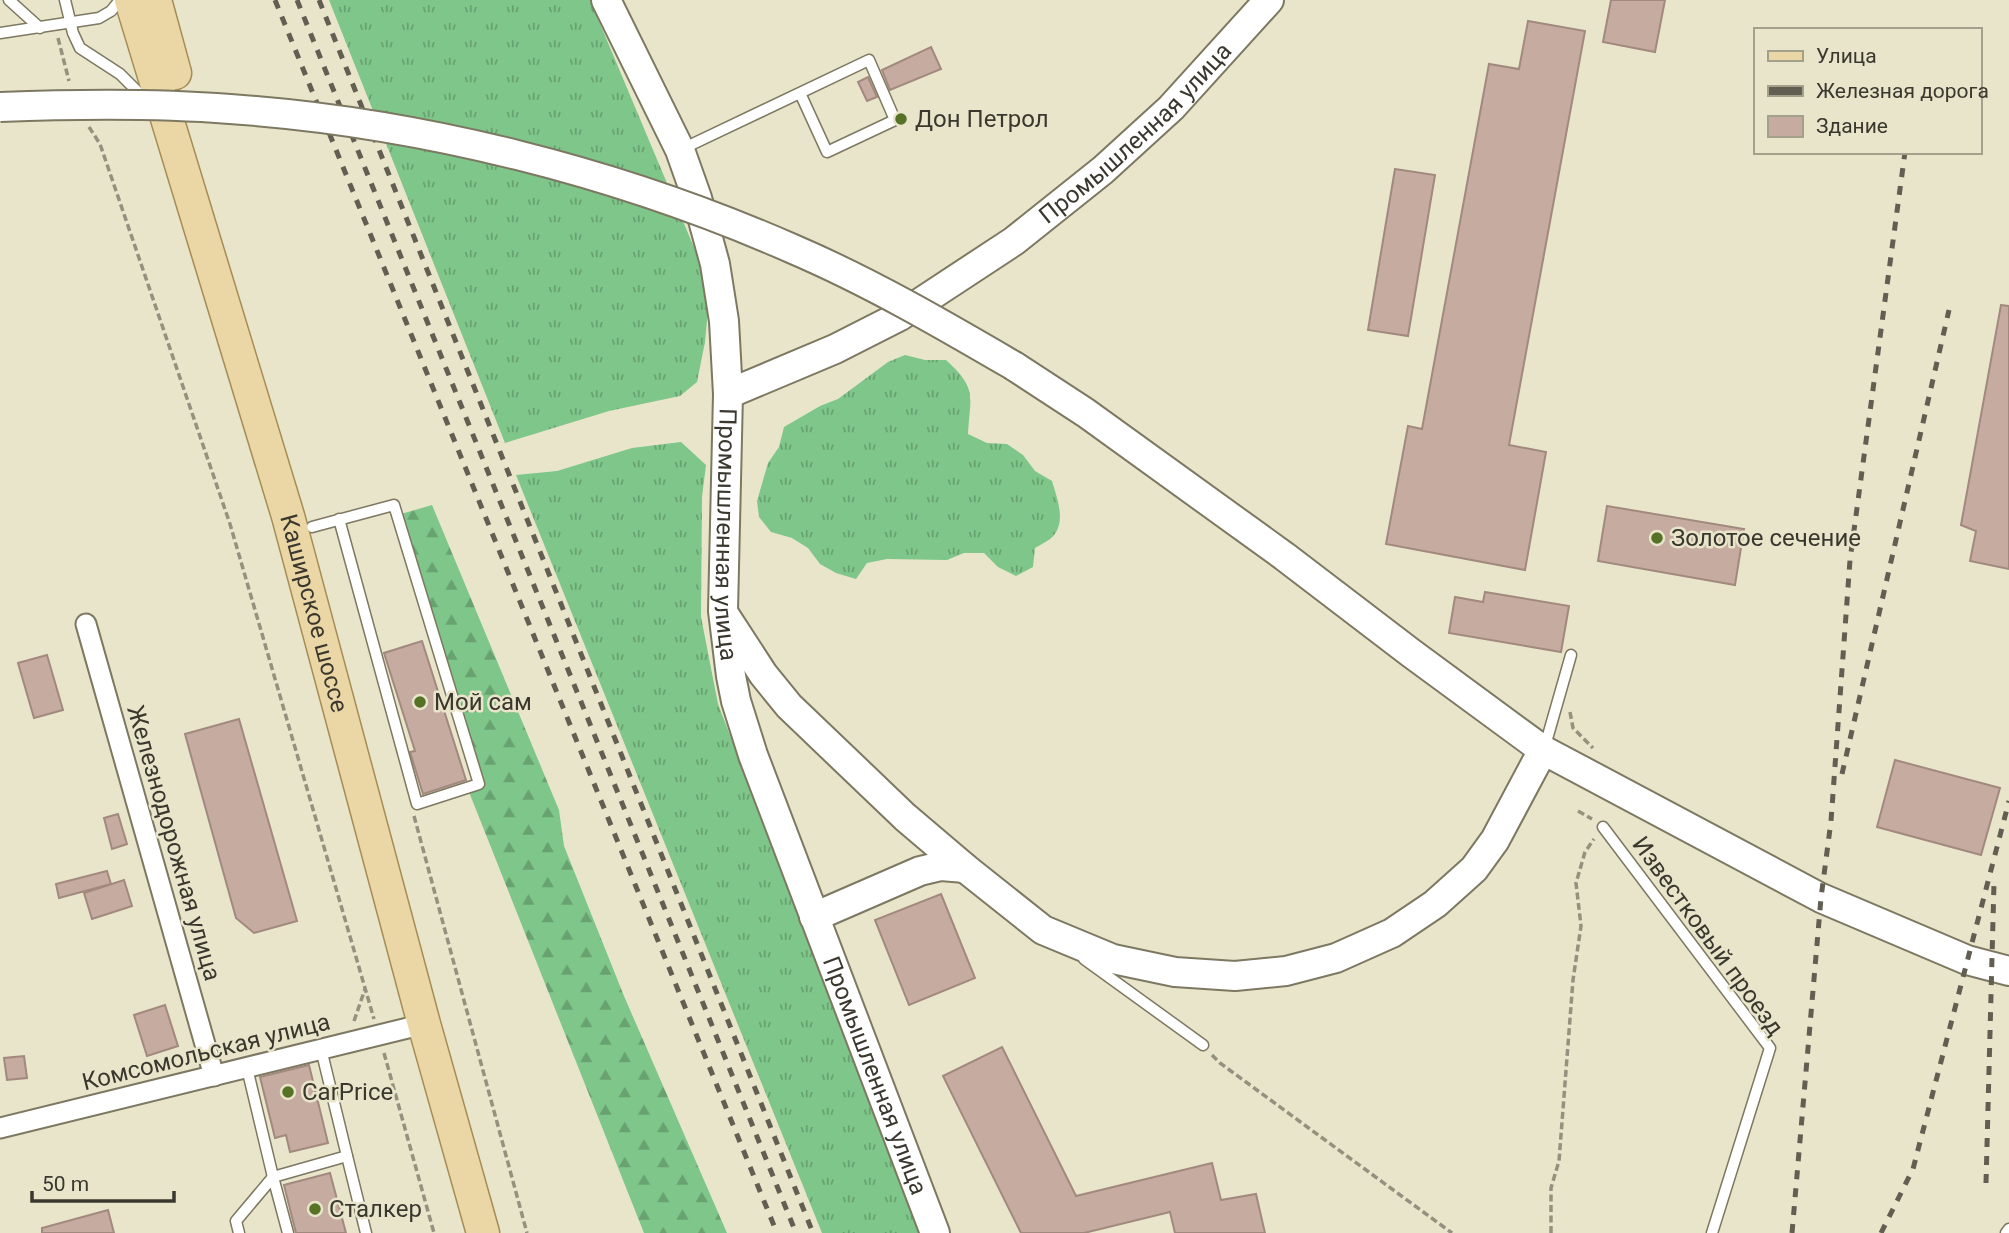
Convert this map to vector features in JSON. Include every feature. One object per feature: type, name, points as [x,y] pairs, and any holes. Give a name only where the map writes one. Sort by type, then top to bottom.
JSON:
[{"type":"main road","name":"Каширское шоссе","points":[[131,0],[288,516],[483,1233]]},
{"type":"main road","name":"Каширское шоссе","points":[[155,0],[198,158],[326,523],[440,1005],[503,1233]]},
{"type":"street","points":[[606,0],[680,150],[697,198],[715,264],[724,321],[728,394]]},
{"type":"street","name":"Промышленная улица","points":[[935,1233],[752,755],[731,676],[723,611],[728,394],[835,349],[900,316],[1014,241],[1103,170],[1171,108],[1269,0]]},
{"type":"street","points":[[0,107],[90,104],[270,112],[393,130],[533,160],[647,193],[725,220],[794,249],[924,313],[1014,366],[1086,413],[1284,556],[1410,653],[1544,750],[1821,898],[1967,960],[2009,971]]},
{"type":"street","points":[[723,611],[763,674],[789,705],[905,817],[965,868],[1044,930],[1114,958],[1175,972],[1235,976],[1286,971],[1336,958],[1392,933],[1435,904],[1474,869],[1495,840],[1544,750]]},
{"type":"street","name":"Железнодорожная улица","points":[[86,624],[214,1076]]},
{"type":"street","points":[[814,917],[920,871],[941,866],[965,868]]},
{"type":"street","name":"Комсомольская улица","points":[[0,1128],[424,1024]]},
{"type":"lane","points":[[9,0],[40,28]]},
{"type":"lane","points":[[65,0],[75,40],[80,48],[128,81],[168,127]]},
{"type":"lane","points":[[0,33],[99,18],[111,11],[120,0]]},
{"type":"lane","points":[[680,150],[869,60],[895,120],[827,152],[800,93]]},
{"type":"lane","points":[[394,505],[479,785],[417,804],[326,523],[394,505]]},
{"type":"lane","points":[[1544,750],[1571,655]]},
{"type":"lane","name":"Известковый проезд","points":[[1603,827],[1770,1048],[1712,1233]]},
{"type":"lane","points":[[1044,930],[1203,1045]]},
{"type":"lane","points":[[321,1049],[366,1233]]},
{"type":"lane","points":[[247,1068],[288,1233]]},
{"type":"lane","points":[[239,1233],[236,1221],[273,1177],[347,1156]]},
{"type":"path","points":[[54,25],[71,86]]},
{"type":"path","points":[[85,120],[100,144],[230,524],[379,1034],[434,1233]]},
{"type":"path","points":[[1559,697],[1566,701],[1573,728],[1589,746],[1599,752]]},
{"type":"path","points":[[411,805],[527,1233]]},
{"type":"path","points":[[1551,1233],[1551,1188],[1559,1161],[1573,980],[1581,926],[1576,883],[1584,852],[1603,827]]},
{"type":"path","points":[[354,1022],[365,988]]},
{"type":"path","points":[[1203,1045],[1220,1063],[1452,1233]]},
{"type":"green space","points":[[329,0],[590,0],[701,264],[708,310],[697,382],[680,396],[609,411],[505,443]]},
{"type":"green space","points":[[905,355],[925,360],[946,360],[968,386],[968,434],[987,443],[1007,444],[1023,455],[1035,471],[1052,481],[1060,511],[1059,526],[1050,539],[1035,548],[1033,567],[1016,576],[998,567],[984,553],[964,553],[947,560],[887,559],[867,563],[856,579],[836,573],[820,564],[808,548],[792,538],[771,532],[759,517],[757,501],[768,463],[779,447],[784,427],[838,399],[888,362]]},
{"type":"green space","points":[[681,442],[706,465],[702,497],[701,617],[718,704],[922,1233],[822,1233],[516,475],[557,471],[632,448]]},
{"type":"green space","points":[[432,505],[559,810],[564,846],[624,996],[727,1233],[644,1233],[469,792],[484,786],[401,514]]},
{"type":"building","points":[[1611,0],[1665,0],[1655,52],[1603,42]]},
{"type":"building","points":[[1528,21],[1585,31],[1509,445],[1546,452],[1525,570],[1386,544],[1408,426],[1422,429],[1489,64],[1519,69]]},
{"type":"building","points":[[931,47],[941,69],[890,90],[882,70]]},
{"type":"building","points":[[868,77],[877,97],[867,101],[858,82]]},
{"type":"building","points":[[1395,169],[1435,175],[1408,336],[1368,330]]},
{"type":"building","points":[[2001,305],[2009,306],[2009,569],[1970,561],[1976,531],[1961,525]]},
{"type":"building","points":[[1607,506],[1744,529],[1735,585],[1598,561]]},
{"type":"building","points":[[1485,592],[1569,606],[1561,652],[1449,633],[1455,597],[1483,602]]},
{"type":"building","name":"Мой сам","points":[[422,641],[466,780],[423,794],[410,752],[415,751],[384,653]]},
{"type":"building","points":[[47,655],[63,710],[34,718],[18,663]]},
{"type":"building","points":[[239,719],[297,921],[254,933],[236,918],[185,734]]},
{"type":"building","points":[[1895,760],[2000,788],[1981,855],[1877,827]]},
{"type":"building","points":[[118,814],[127,844],[112,849],[104,818]]},
{"type":"building","points":[[107,871],[111,884],[59,898],[56,884]]},
{"type":"building","points":[[124,880],[132,906],[92,919],[84,893]]},
{"type":"building","points":[[941,894],[975,978],[909,1005],[875,920]]},
{"type":"building","points":[[165,1005],[178,1046],[147,1056],[134,1015]]},
{"type":"building","points":[[1002,1047],[1076,1196],[1212,1163],[1221,1200],[1256,1194],[1265,1233],[1175,1233],[1170,1212],[1084,1233],[1021,1233],[943,1076]]},
{"type":"building","points":[[24,1056],[27,1078],[7,1080],[4,1058]]},
{"type":"building","points":[[309,1065],[328,1143],[290,1152],[286,1135],[275,1138],[260,1077]]},
{"type":"building","name":"Сталкер","points":[[330,1173],[346,1233],[296,1233],[284,1185]]},
{"type":"building","points":[[108,1210],[114,1233],[42,1233],[42,1228]]},
{"type":"railway","points":[[275,0],[777,1233]]},
{"type":"railway","points":[[297,0],[796,1233]]},
{"type":"railway","points":[[319,0],[813,1233]]},
{"type":"railway","points":[[1792,1233],[1821,898],[1831,821],[1850,560],[1905,154]]},
{"type":"railway","points":[[1842,774],[1949,310]]},
{"type":"railway","points":[[1881,1233],[1913,1169],[2009,801]]},
{"type":"railway","points":[[1986,1183],[1994,883]]},
{"type":"place","name":"Дон Петрол","points":[[901,119]]},
{"type":"place","name":"Золотое сечение","points":[[1657,538]]},
{"type":"place","name":"Мой сам","points":[[420,702]]},
{"type":"place","name":"CarPrice","points":[[288,1092]]},
{"type":"place","name":"Сталкер","points":[[315,1209]]}]
